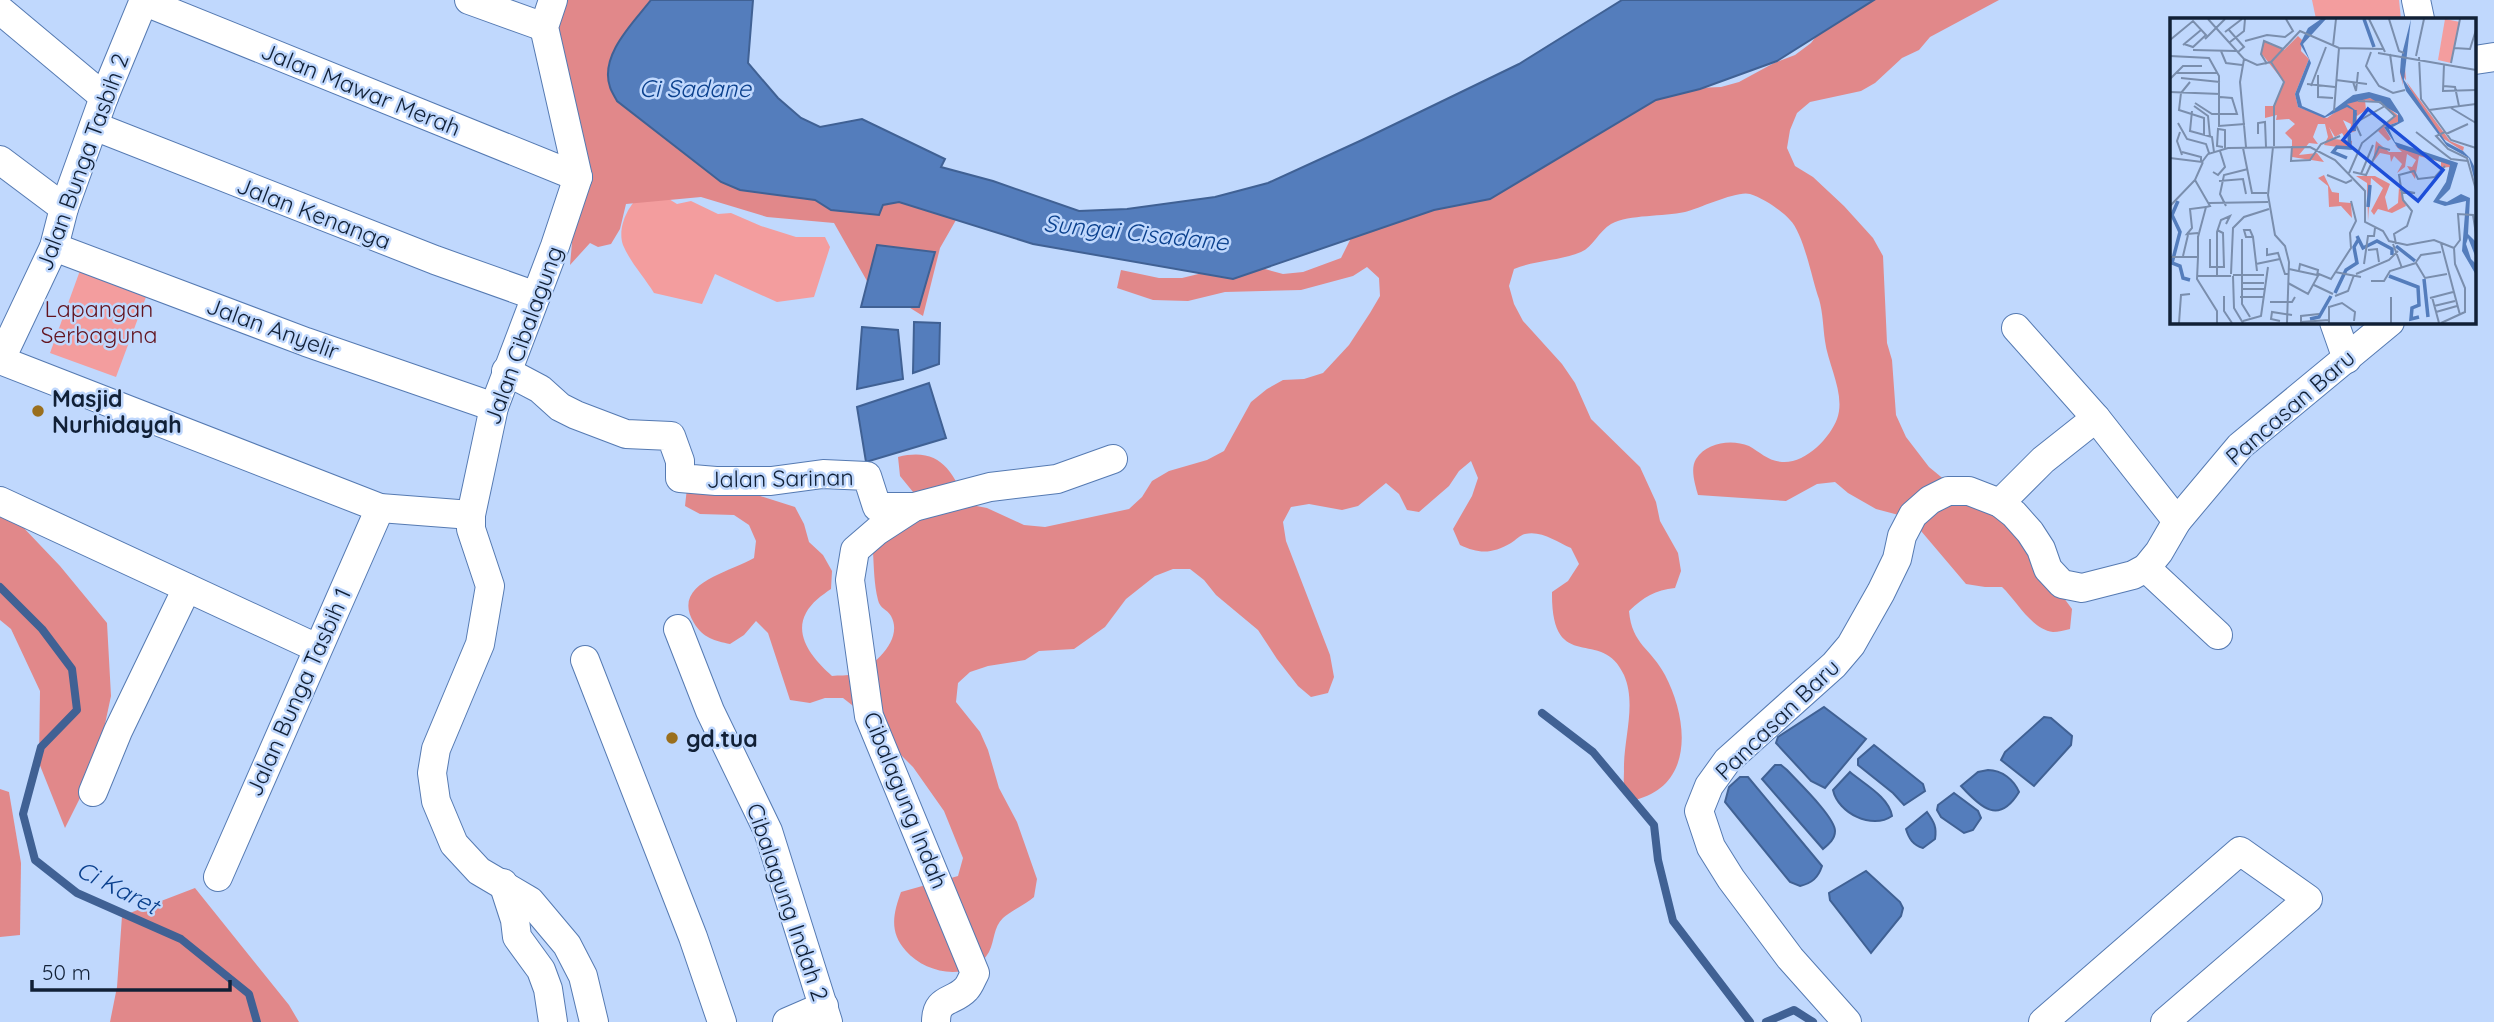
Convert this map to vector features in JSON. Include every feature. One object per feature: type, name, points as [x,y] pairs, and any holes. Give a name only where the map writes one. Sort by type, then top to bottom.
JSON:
[{"type":"street","name":"Jalan Bunga Tasbih 2","points":[[0,361],[54,247],[64,208],[104,97],[144,0]]},
{"type":"street","name":"Jalan Mawar Merah","points":[[144,0],[578,177]]},
{"type":"street","points":[[470,0],[544,27]]},
{"type":"street","points":[[553,0],[544,27],[578,177]]},
{"type":"street","points":[[2416,0],[2420,18]]},
{"type":"street","points":[[0,10],[104,97]]},
{"type":"street","points":[[2476,60],[2494,57]]},
{"type":"street","name":"Jalan Kenanga","points":[[94,126],[435,260],[536,296]]},
{"type":"street","points":[[0,160],[64,208]]},
{"type":"street","name":"Jalan Cibalagung","points":[[578,177],[494,407],[471,515],[471,529],[489,586],[480,644],[436,749],[432,773],[436,801],[454,844],[480,871],[530,901],[567,945],[583,976],[594,1022]]},
{"type":"street","name":"Jalan Anyelir","points":[[54,247],[306,342],[494,407]]},
{"type":"street","points":[[2335,324],[2347,359]]},
{"type":"street","name":"Pancasan Baru","points":[[1847,1022],[1790,958],[1731,879],[1711,848],[1699,811],[1709,786],[1727,761],[1834,665],[1851,645],[1897,559],[1902,536],[1913,515],[1930,500],[1948,491],[1969,491],[2000,503],[2014,514],[2041,549],[2048,569],[2062,584],[2082,588],[2114,581],[2146,568],[2177,521],[2240,446],[2388,324]]},
{"type":"street","points":[[2016,328],[2096,418],[2177,521]]},
{"type":"street","points":[[0,361],[380,508],[471,515]]},
{"type":"street","name":"Jalan Sarinan","points":[[506,372],[540,389],[560,407],[576,415],[626,434],[671,436],[680,461],[680,478],[771,481],[823,474],[867,476],[877,507],[933,503]]},
{"type":"street","points":[[2000,503],[2043,460],[2096,418]]},
{"type":"street","points":[[933,503],[990,486],[1057,480],[1113,459]]},
{"type":"street","points":[[0,501],[317,648]]},
{"type":"street","name":"Cibalagung Indah","points":[[933,503],[877,531],[855,550],[850,580],[869,716],[975,973],[965,990],[946,1000],[938,1008],[936,1022]]},
{"type":"street","name":"Jalan Bunga Tasbih 1","points":[[218,877],[380,508]]},
{"type":"street","points":[[2146,568],[2218,635]]},
{"type":"street","points":[[93,792],[118,731],[187,588]]},
{"type":"street","name":"Cibalagung Indah 2","points":[[678,629],[710,711],[768,831],[826,1014]]},
{"type":"street","points":[[585,660],[693,937],[722,1022]]},
{"type":"street","points":[[2043,1022],[2240,851],[2308,899],[2165,1022]]},
{"type":"street","points":[[503,883],[515,920],[517,937],[541,970],[548,989],[553,1022]]},
{"type":"street","points":[[787,1022],[826,1014]]},
{"type":"green space","points":[[2312,0],[2399,0],[2401,18],[2316,18]]},
{"type":"green space","points":[[641,195],[664,196],[677,204],[691,201],[718,214],[731,213],[796,237],[825,237],[830,247],[814,297],[777,302],[715,274],[702,304],[654,293],[623,245],[621,231],[625,217]]},
{"type":"green space","name":"Lapangan Serbaguna","points":[[82,265],[149,289],[116,377],[50,353]]},
{"type":"shaded area","points":[[553,0],[651,0],[614,51],[608,70],[610,86],[618,101],[721,182],[740,190],[815,200],[831,210],[899,202],[956,220],[940,248],[923,316],[867,281],[834,223],[767,217],[701,197],[626,204],[620,229],[611,244],[598,247],[590,243],[570,265],[578,177]]},
{"type":"shaded area","points":[[1851,0],[1999,0],[1930,37],[1919,50],[1902,58],[1875,83],[1861,91],[1810,102],[1797,113],[1787,148],[1795,166],[1813,177],[1844,206],[1873,238],[1883,256],[1887,343],[1892,360],[1896,415],[1906,437],[1929,467],[1946,481],[2002,514],[2072,609],[2070,629],[2053,632],[2038,626],[2002,587],[1966,584],[1910,518],[1876,509],[1835,482],[1817,484],[1786,501],[1698,495],[1693,467],[1696,459],[1707,449],[1720,444],[1742,444],[1772,460],[1791,462],[1816,448],[1834,426],[1839,410],[1838,390],[1827,350],[1820,304],[1807,258],[1790,220],[1772,205],[1750,194],[1728,197],[1685,212],[1619,221],[1607,227],[1581,252],[1514,269],[1509,286],[1523,321],[1562,364],[1575,383],[1591,419],[1640,467],[1656,502],[1660,521],[1678,553],[1681,571],[1675,588],[1650,595],[1629,611],[1634,632],[1660,666],[1673,692],[1678,711],[1681,748],[1677,765],[1668,780],[1654,792],[1635,800],[1628,793],[1624,785],[1624,759],[1629,698],[1624,675],[1615,661],[1603,653],[1579,647],[1560,634],[1554,618],[1552,592],[1568,581],[1579,564],[1571,548],[1549,537],[1531,533],[1492,551],[1473,550],[1460,545],[1453,529],[1472,496],[1478,478],[1471,461],[1459,471],[1449,486],[1419,512],[1407,510],[1399,494],[1386,483],[1358,506],[1342,510],[1309,504],[1291,507],[1283,522],[1286,541],[1330,655],[1334,677],[1328,693],[1311,697],[1298,686],[1258,630],[1190,569],[1173,569],[1155,576],[1126,599],[1105,627],[1074,649],[1039,651],[1025,660],[970,672],[958,683],[956,702],[980,732],[999,788],[1017,822],[1037,879],[1034,897],[1003,918],[997,926],[989,952],[981,962],[971,968],[948,972],[936,970],[906,951],[897,937],[894,923],[901,892],[958,876],[963,858],[944,811],[913,767],[901,755],[887,749],[857,709],[843,698],[825,698],[810,703],[790,700],[768,633],[756,621],[744,635],[730,644],[719,642],[701,632],[689,609],[690,598],[706,581],[754,558],[756,541],[749,525],[734,515],[700,514],[685,506],[687,488],[738,489],[795,507],[809,542],[823,555],[832,571],[831,589],[806,613],[802,631],[804,640],[813,656],[832,676],[854,674],[878,659],[894,634],[891,616],[878,600],[873,552],[922,503],[900,476],[898,457],[924,455],[934,458],[956,480],[966,504],[987,508],[1024,525],[1045,527],[1129,509],[1142,497],[1152,481],[1169,471],[1207,460],[1224,451],[1251,402],[1267,389],[1283,380],[1304,379],[1323,373],[1349,345],[1380,296],[1379,278],[1367,267],[1353,276],[1301,290],[1225,292],[1188,301],[1153,300],[1117,288],[1121,270],[1159,278],[1182,278],[1223,268],[1265,269],[1283,274],[1303,272],[1341,258],[1359,222],[1605,123],[1624,119],[1657,98],[1697,88],[1721,87],[1739,82],[1795,55],[1811,43],[1834,13]]},
{"type":"shaded area","points":[[0,503],[60,566],[107,623],[111,696],[96,766],[65,828],[39,763],[40,691],[11,629],[0,620]]},
{"type":"shaded area","points":[[0,789],[9,792],[21,863],[20,935],[0,937]]},
{"type":"shaded area","points":[[195,888],[289,1005],[299,1022],[110,1022],[117,987],[122,916]]},
{"type":"water","name":"Ci Sadane","points":[[651,0],[753,0],[748,63],[778,98],[801,118],[820,127],[862,119],[945,159],[941,167],[993,181],[1079,211],[1127,209],[1215,197],[1268,183],[1519,64],[1622,0],[1874,0],[1777,61],[1700,89],[1656,100],[1490,199],[1434,210],[1233,279],[1033,244],[899,202],[883,205],[879,215],[831,210],[815,200],[740,190],[721,182],[617,101],[611,89],[608,75],[614,51]]},
{"type":"water","points":[[877,245],[935,252],[919,307],[861,307]]},
{"type":"water","points":[[914,322],[940,323],[939,364],[913,373]]},
{"type":"water","points":[[862,327],[898,330],[903,379],[857,389]]},
{"type":"water","points":[[929,383],[946,438],[866,462],[857,407]]},
{"type":"water","points":[[1824,707],[1866,739],[1825,788],[1811,781],[1776,743],[1778,737]]},
{"type":"water","points":[[2044,717],[2051,718],[2072,736],[2071,745],[2034,786],[2001,760],[2005,752]]},
{"type":"water","points":[[1874,745],[1923,784],[1925,791],[1904,805],[1858,765],[1858,759]]},
{"type":"water","points":[[1775,765],[1781,765],[1787,770],[1829,817],[1835,831],[1823,849],[1762,779]]},
{"type":"water","points":[[1988,770],[2007,776],[2019,792],[2004,808],[1990,810],[1961,786],[1978,772]]},
{"type":"water","points":[[1850,772],[1881,797],[1892,816],[1884,820],[1866,820],[1842,806],[1833,790]]},
{"type":"water","points":[[1740,777],[1748,777],[1822,866],[1811,882],[1800,886],[1790,882],[1725,802],[1729,787]]},
{"type":"water","points":[[1954,793],[1978,811],[1981,818],[1973,830],[1964,833],[1941,817],[1937,810],[1938,805]]},
{"type":"water","points":[[1927,812],[1936,835],[1935,839],[1923,848],[1912,841],[1906,829]]},
{"type":"water","points":[[1866,871],[1900,902],[1903,908],[1901,916],[1871,953],[1830,900],[1829,893]]},
{"type":"waterway","name":"Ci Karet","points":[[0,587],[42,629],[72,669],[77,710],[41,747],[23,814],[35,860],[77,893],[181,939],[249,994],[257,1022]]},
{"type":"waterway","points":[[1542,713],[1593,752],[1654,825],[1658,860],[1673,921],[1750,1022]]},
{"type":"waterway","points":[[1766,1022],[1794,1010],[1813,1022]]},
{"type":"place","name":"Masjid Nurhidayah","points":[[38,411]]},
{"type":"place","name":"gd.tua","points":[[672,738]]},
{"type":"water label","name":"Sungai Cisadane","points":[[1136,232]]}]
